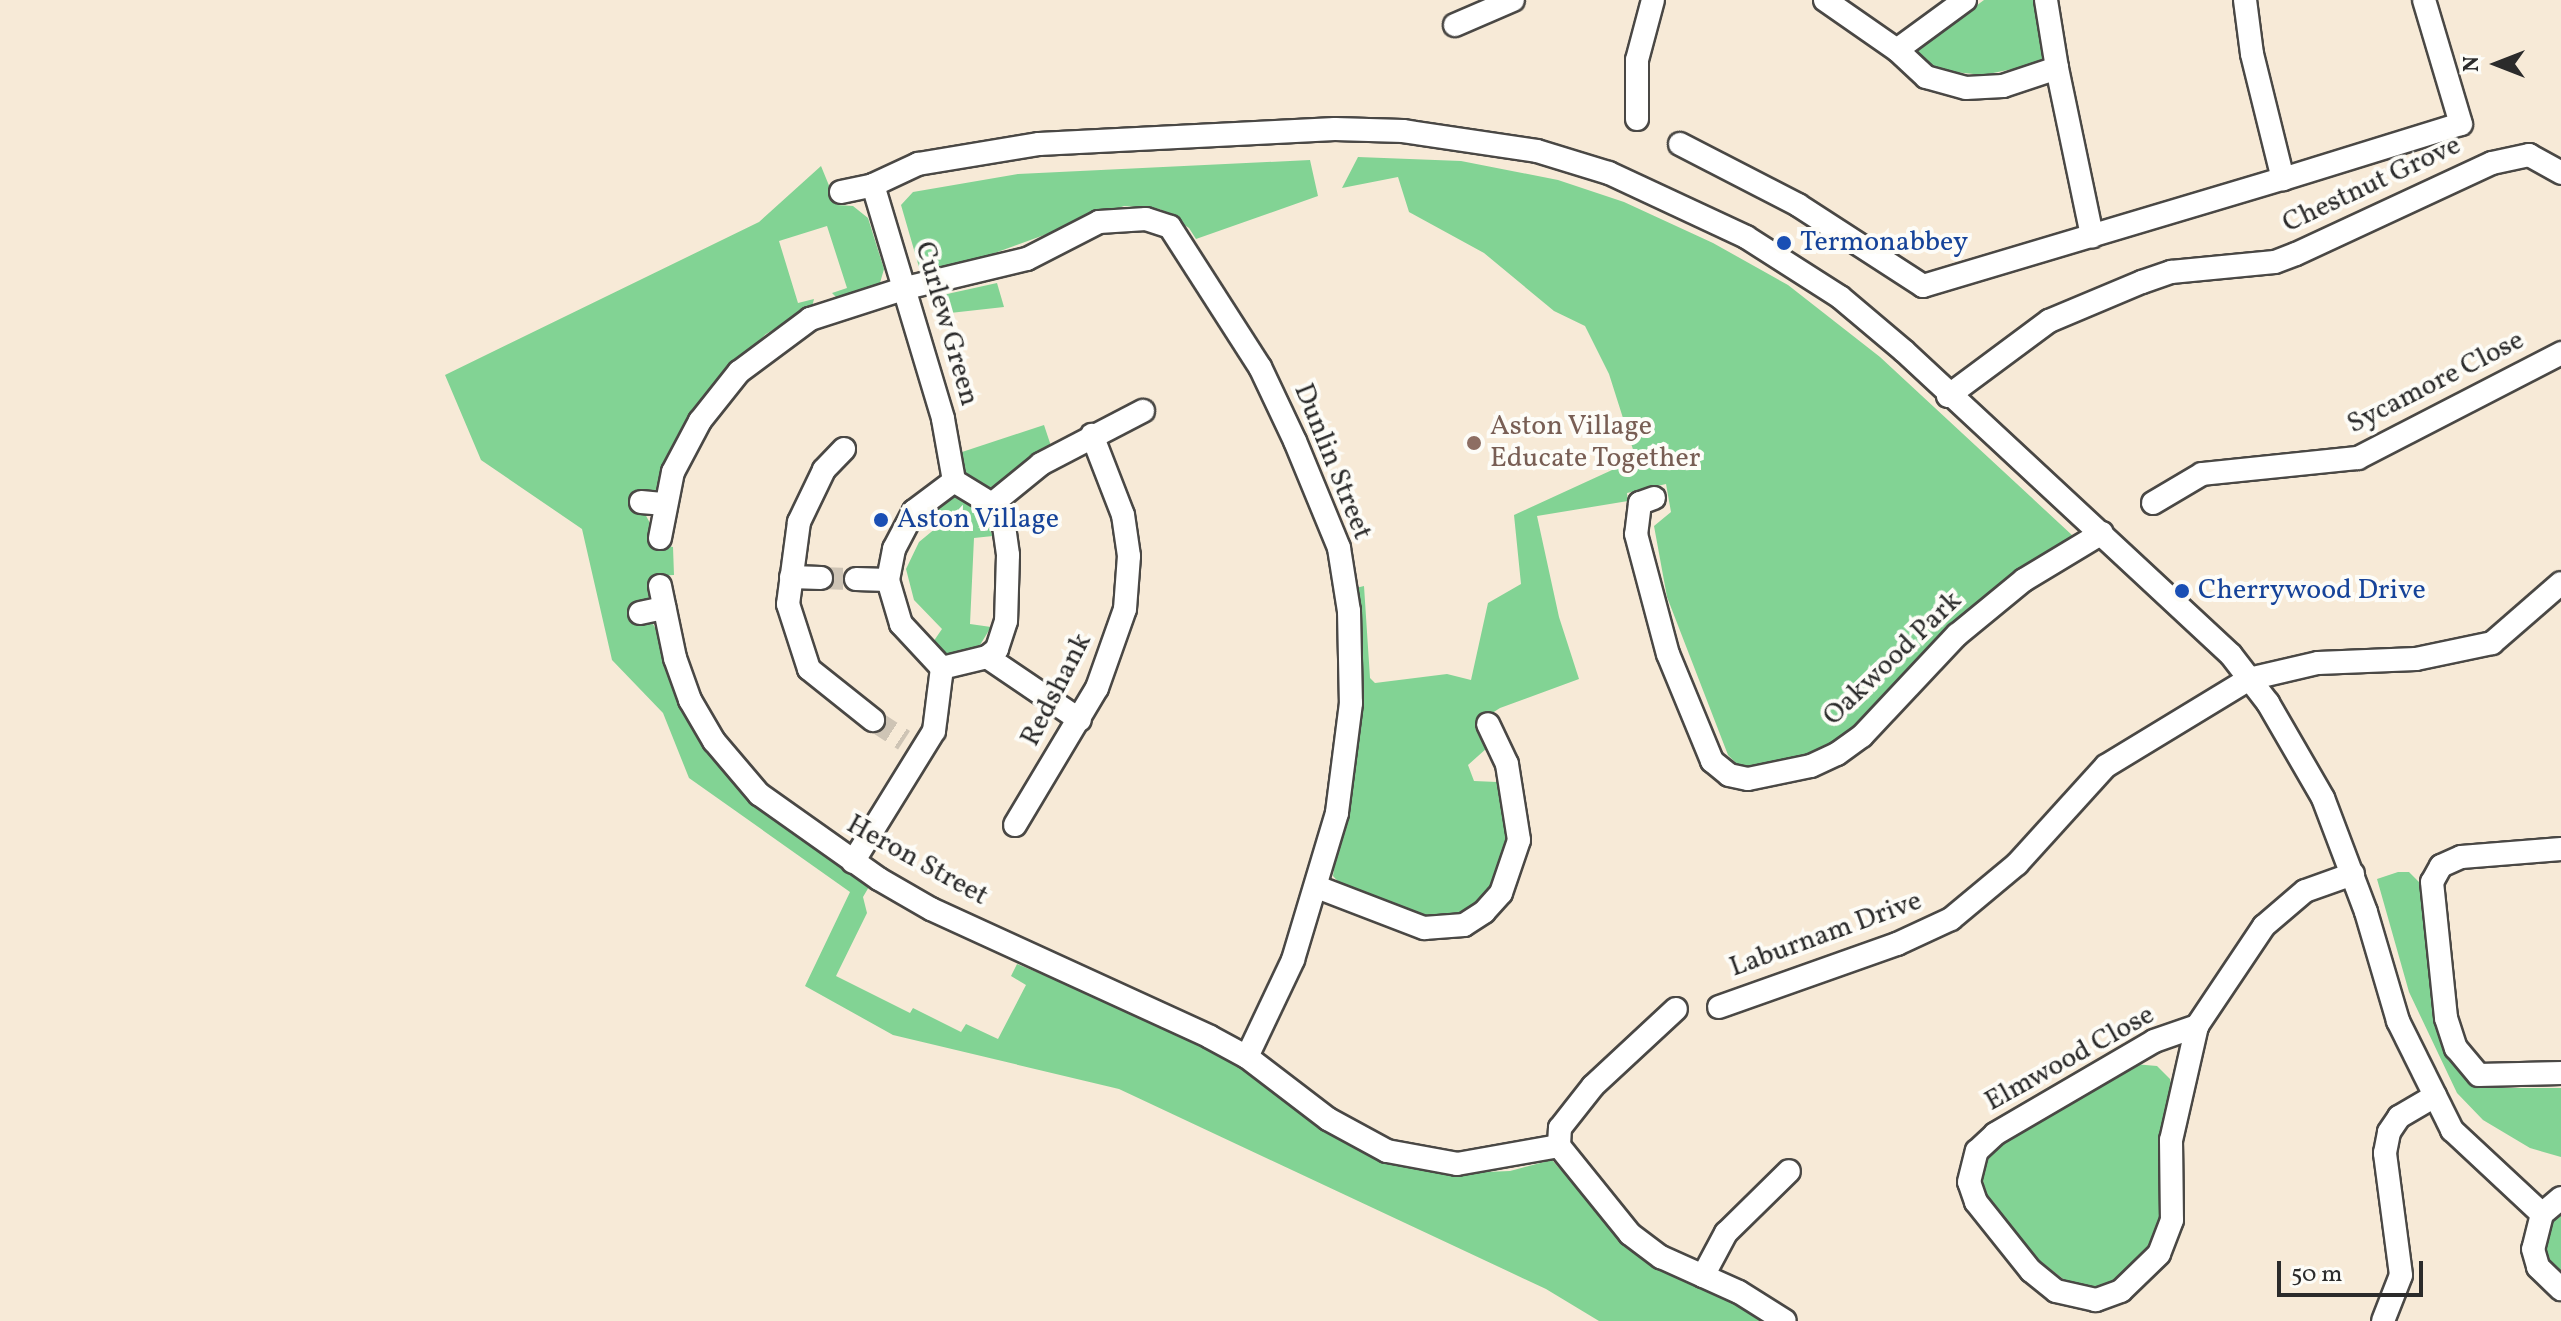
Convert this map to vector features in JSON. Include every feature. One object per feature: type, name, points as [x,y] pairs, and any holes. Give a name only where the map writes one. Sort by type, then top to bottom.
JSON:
[{"type":"street","points":[[1455,25],[1513,0]]},
{"type":"street","points":[[1637,119],[1637,60],[1653,0]]},
{"type":"street","points":[[1825,0],[1897,50],[1926,77],[1966,88],[2003,86],[2057,68]]},
{"type":"street","points":[[1897,50],[1965,0]]},
{"type":"street","points":[[2046,0],[2092,236]]},
{"type":"street","points":[[2245,0],[2252,54],[2283,179]]},
{"type":"street","points":[[1680,144],[1798,205],[1923,286],[2461,124],[2424,0]]},
{"type":"street","points":[[841,192],[873,185],[918,164],[1039,144],[1249,133],[1403,131],[1537,151],[1609,173],[1746,237],[1840,297],[2198,621],[2249,679],[2323,798],[2353,874],[2398,1021],[2452,1130],[2542,1214]]},
{"type":"street","name":"Chestnut Grove","points":[[1948,396],[2049,321],[2142,282],[2171,272],[2275,262],[2492,163],[2529,155],[2561,173]]},
{"type":"street","name":"Curlew Green","points":[[873,185],[943,419],[954,481]]},
{"type":"street","name":"Dunlin Street","points":[[660,538],[665,504],[686,444],[739,372],[810,319],[906,288],[1027,259],[1099,222],[1146,219],[1170,227],[1260,367],[1339,548],[1349,611],[1351,703],[1337,813],[1293,960],[1247,1057]]},
{"type":"street","name":"Sycamore Close","points":[[2153,503],[2202,474],[2358,458],[2561,353]]},
{"type":"street","points":[[992,504],[1041,464],[1143,411]]},
{"type":"street","name":"Redshank","points":[[1015,825],[1080,720],[1115,647],[1129,556],[1123,515],[1092,435]]},
{"type":"street","points":[[844,449],[809,494],[792,549],[788,604],[809,669],[873,720]]},
{"type":"street","points":[[853,862],[912,745],[940,714],[942,668],[901,624],[888,580],[894,549],[914,511],[954,481],[992,504],[1004,526],[1008,581],[1006,621],[997,649],[987,657],[942,668]]},
{"type":"street","name":"Oakwood Park","points":[[1654,498],[1640,503],[1636,534],[1668,654],[1712,761],[1729,775],[1748,779],[1811,766],[1837,754],[1862,736],[1957,635],[2024,580],[2102,533]]},
{"type":"street","points":[[641,502],[665,504]]},
{"type":"street","points":[[791,577],[821,578]]},
{"type":"street","points":[[856,579],[888,580]]},
{"type":"street","points":[[2249,679],[2318,663],[2416,659],[2492,643],[2561,583]]},
{"type":"street","name":"Heron Street","points":[[640,613],[662,597],[690,700],[714,741],[759,794],[853,862],[931,909],[1247,1057],[1328,1119],[1387,1151],[1457,1164],[1559,1146]]},
{"type":"street","points":[[987,657],[1080,720]]},
{"type":"street","name":"Laburnam Drive","points":[[1719,1007],[1897,944],[1951,919],[2017,864],[2106,766],[2249,679]]},
{"type":"street","points":[[1317,887],[1424,928],[1464,925],[1484,912],[1501,893],[1519,840],[1507,764],[1488,724]]},
{"type":"street","points":[[2561,849],[2461,857],[2441,866],[2432,882],[2446,1018],[2456,1048],[2479,1075],[2561,1073]]},
{"type":"street","name":"Elmwood Close","points":[[2197,1026],[2154,1041],[1995,1134],[1977,1151],[1969,1182],[1976,1202],[2031,1271],[2056,1291],[2096,1300],[2131,1283],[2159,1254],[2172,1220],[2171,1140],[2197,1026],[2264,926],[2305,891],[2353,874]]},
{"type":"street","points":[[1676,1009],[1593,1086],[1560,1128],[1559,1146],[1630,1234],[1661,1257],[1785,1321]]},
{"type":"street","points":[[2383,1321],[2401,1275],[2385,1153],[2389,1132],[2399,1117],[2435,1096]]},
{"type":"street","points":[[1703,1276],[1726,1233],[1789,1171]]},
{"type":"street","points":[[2561,1198],[2542,1214],[2533,1249],[2538,1267],[2561,1289]]},
{"type":"green space","points":[[1984,0],[2035,0],[2043,63],[1983,75],[1945,71],[1910,55]]},
{"type":"green space","points":[[1358,157],[1461,161],[1558,180],[1624,202],[1713,243],[1788,285],[1880,357],[2073,536],[2067,549],[1869,724],[1826,754],[1754,770],[1739,766],[1728,755],[1667,597],[1654,526],[1671,512],[1666,484],[1627,493],[1628,501],[1537,516],[1559,617],[1579,679],[1500,708],[1475,724],[1487,748],[1468,765],[1474,781],[1497,782],[1510,809],[1507,854],[1498,876],[1485,896],[1455,919],[1427,920],[1344,888],[1333,876],[1362,685],[1356,588],[1364,586],[1370,678],[1375,683],[1447,674],[1471,680],[1488,603],[1521,584],[1514,515],[1636,459],[1609,374],[1585,326],[1554,311],[1484,253],[1409,212],[1398,177],[1342,188]]},
{"type":"green space","points":[[1310,160],[1318,196],[1196,239],[1189,228],[1160,209],[1124,206],[940,273],[921,274],[901,205],[913,192],[1018,174]]},
{"type":"green space","points":[[821,166],[837,205],[853,206],[868,218],[884,269],[880,283],[837,298],[832,293],[847,288],[827,226],[779,241],[798,303],[814,299],[812,307],[766,334],[718,381],[683,434],[662,483],[653,493],[635,492],[632,510],[644,512],[651,525],[649,542],[673,547],[674,575],[651,576],[652,591],[636,622],[653,624],[751,799],[870,885],[863,897],[867,913],[836,976],[910,1013],[913,1008],[961,1032],[966,1024],[998,1039],[1026,985],[1011,976],[1017,964],[1183,1032],[1376,1155],[1418,1169],[1461,1173],[1510,1171],[1552,1160],[1615,1231],[1769,1321],[1599,1321],[1546,1289],[1119,1089],[893,1035],[805,986],[850,892],[689,778],[663,713],[612,660],[582,529],[481,460],[445,375],[759,222]]},
{"type":"green space","points":[[997,283],[1004,307],[941,314],[938,296]]},
{"type":"green space","points":[[1044,425],[1051,446],[1003,485],[990,488],[962,470],[959,453]]},
{"type":"green space","points":[[957,494],[977,505],[993,536],[974,538],[970,624],[991,627],[980,645],[948,657],[931,645],[942,629],[914,600],[906,569],[919,542],[942,523],[934,506]]},
{"type":"green space","points":[[2409,872],[2424,887],[2446,1051],[2460,1072],[2476,1082],[2506,1088],[2561,1088],[2561,1157],[2530,1148],[2483,1120],[2457,1093],[2409,992],[2377,879]]},
{"type":"green space","points":[[2134,1064],[2157,1066],[2170,1079],[2173,1093],[2160,1237],[2139,1265],[2117,1280],[2090,1292],[2076,1289],[2039,1260],[1985,1201],[1982,1169],[1999,1141]]},
{"type":"green space","points":[[2561,1208],[2561,1278],[2542,1246],[2547,1225]]},
{"type":"tunnel","points":[[821,578],[856,579]]},
{"type":"tunnel","points":[[873,720],[904,740]]},
{"type":"place","name":"Termonabbey","points":[[1784,243]]},
{"type":"place","name":"Aston Village Educate Together","points":[[1474,443]]},
{"type":"place","name":"Aston Village","points":[[881,520]]},
{"type":"place","name":"Cherrywood Drive","points":[[2182,591]]}]
